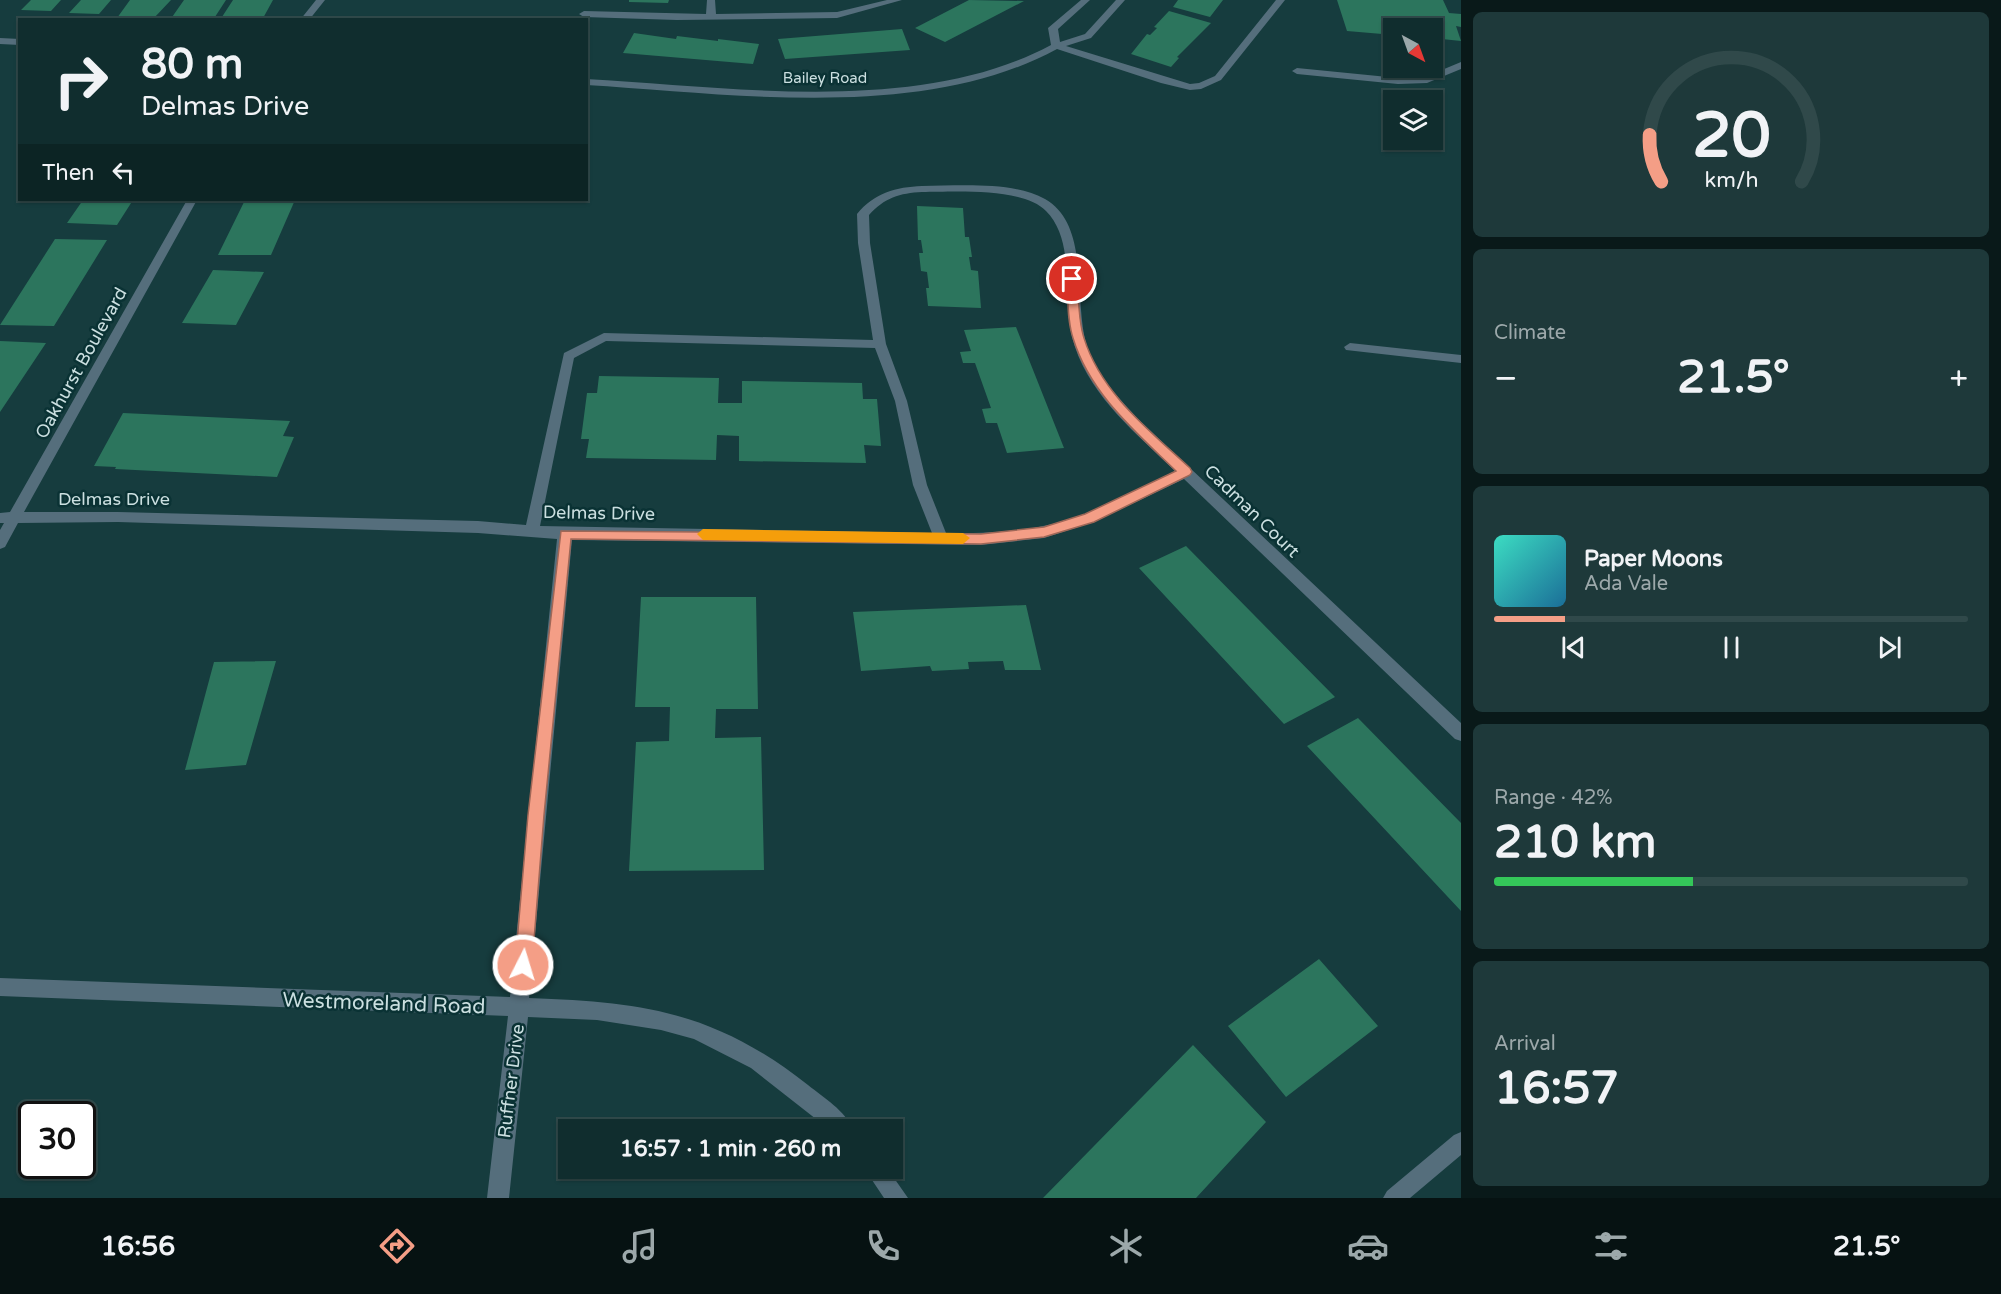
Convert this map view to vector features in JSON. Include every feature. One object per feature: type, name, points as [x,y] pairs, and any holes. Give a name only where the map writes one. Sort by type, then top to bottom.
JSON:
[{"type":"street","points":[[306,18],[321,0]]},
{"type":"street","points":[[711,0],[711,17]]},
{"type":"street","points":[[584,13],[711,17],[837,15],[898,0]]},
{"type":"street","points":[[1086,0],[1053,28],[1056,46],[1171,84],[1201,87],[1218,78],[1281,0]]},
{"type":"street","name":"Bailey Road","points":[[588,82],[794,94],[905,91],[958,83],[997,72],[1030,60],[1056,46],[1088,36],[1120,0]]},
{"type":"street","points":[[0,41],[18,42]]},
{"type":"street","points":[[1298,71],[1398,81],[1427,80],[1461,65]]},
{"type":"street","name":"Cadman Court","points":[[941,538],[920,485],[901,401],[880,344],[864,243],[863,214],[873,202],[890,192],[912,189],[1002,192],[1029,197],[1047,206],[1068,240],[1078,337],[1090,367],[1113,400],[1185,472],[1461,734]]},
{"type":"street","name":"Oakhurst Boulevard","points":[[0,543],[7,518],[191,201]]},
{"type":"street","points":[[532,532],[568,356],[604,337],[880,344]]},
{"type":"street","points":[[1350,347],[1461,359]]},
{"type":"street","name":"Delmas Drive","points":[[7,518],[118,517],[478,527],[565,534],[981,539],[1044,532],[1089,518],[1185,472]]},
{"type":"street","name":"Ruffner Drive","points":[[498,1198],[519,1008],[565,534]]},
{"type":"street","name":"Westmoreland Road","points":[[0,987],[607,1012],[671,1022],[725,1042],[773,1069],[834,1119]]},
{"type":"street","points":[[1394,1198],[1461,1142]]},
{"type":"street","points":[[882,1179],[897,1198]]},
{"type":"building","points":[[31,0],[61,0],[51,11],[21,10]]},
{"type":"building","points":[[81,0],[111,0],[99,14],[69,13]]},
{"type":"building","points":[[130,0],[171,0],[154,18],[117,18]]},
{"type":"building","points":[[184,0],[226,0],[214,18],[171,18]]},
{"type":"building","points":[[233,0],[273,0],[263,18],[221,18]]},
{"type":"building","points":[[629,0],[669,0],[668,3],[629,2]]},
{"type":"building","points":[[969,0],[1024,1],[945,42],[915,28]]},
{"type":"building","points":[[1178,0],[1223,0],[1210,17],[1173,7]]},
{"type":"building","points":[[1337,0],[1443,0],[1449,13],[1461,14],[1461,27],[1456,26],[1461,41],[1443,39],[1443,18],[1383,18],[1383,34],[1347,31]]},
{"type":"building","points":[[1169,11],[1211,23],[1177,57],[1179,58],[1171,67],[1131,54],[1147,34],[1150,35],[1157,28],[1154,27]]},
{"type":"building","points":[[902,29],[910,50],[785,59],[778,39]]},
{"type":"building","points":[[634,33],[676,39],[677,36],[759,44],[753,64],[623,53]]},
{"type":"building","points":[[82,201],[132,201],[117,225],[67,223]]},
{"type":"building","points":[[245,201],[295,201],[271,255],[218,255]]},
{"type":"building","points":[[917,206],[963,208],[965,237],[969,237],[972,257],[969,257],[971,270],[978,271],[981,308],[928,306],[927,272],[921,271],[919,253],[923,253],[921,240],[918,240]]},
{"type":"building","points":[[55,239],[107,240],[54,326],[0,325]]},
{"type":"building","points":[[213,270],[264,272],[236,325],[182,323]]},
{"type":"building","points":[[1016,327],[1064,448],[1007,453],[997,423],[986,423],[982,409],[991,408],[975,363],[963,363],[960,352],[971,351],[964,330]]},
{"type":"building","points":[[0,341],[46,343],[0,412]]},
{"type":"building","points":[[599,376],[719,378],[718,403],[742,403],[742,381],[862,383],[863,399],[877,399],[881,446],[864,445],[866,463],[739,461],[739,436],[717,435],[716,460],[586,458],[589,439],[581,439],[587,393],[597,393]]},
{"type":"building","points":[[123,413],[290,421],[283,436],[294,437],[277,477],[94,466]]},
{"type":"building","points":[[1186,546],[1335,697],[1284,724],[1139,568]]},
{"type":"building","points":[[641,597],[756,597],[758,709],[716,709],[715,738],[761,737],[764,870],[629,871],[636,742],[669,741],[670,707],[635,707]]},
{"type":"building","points":[[1026,605],[1041,670],[1005,670],[1003,661],[968,662],[969,669],[932,671],[930,666],[861,671],[853,612]]},
{"type":"building","points":[[276,661],[246,765],[185,770],[214,662]]},
{"type":"building","points":[[1358,718],[1461,823],[1461,911],[1307,746]]},
{"type":"building","points":[[1319,959],[1378,1026],[1286,1097],[1228,1026]]},
{"type":"building","points":[[1193,1045],[1266,1122],[1196,1198],[1043,1198]]},
{"type":"slow traffic","points":[[703,534],[963,538]]},
{"type":"route","points":[[523,965],[565,534],[981,539],[1044,532],[1089,518],[1185,472],[1106,393],[1090,367],[1078,337],[1072,279]]}]
